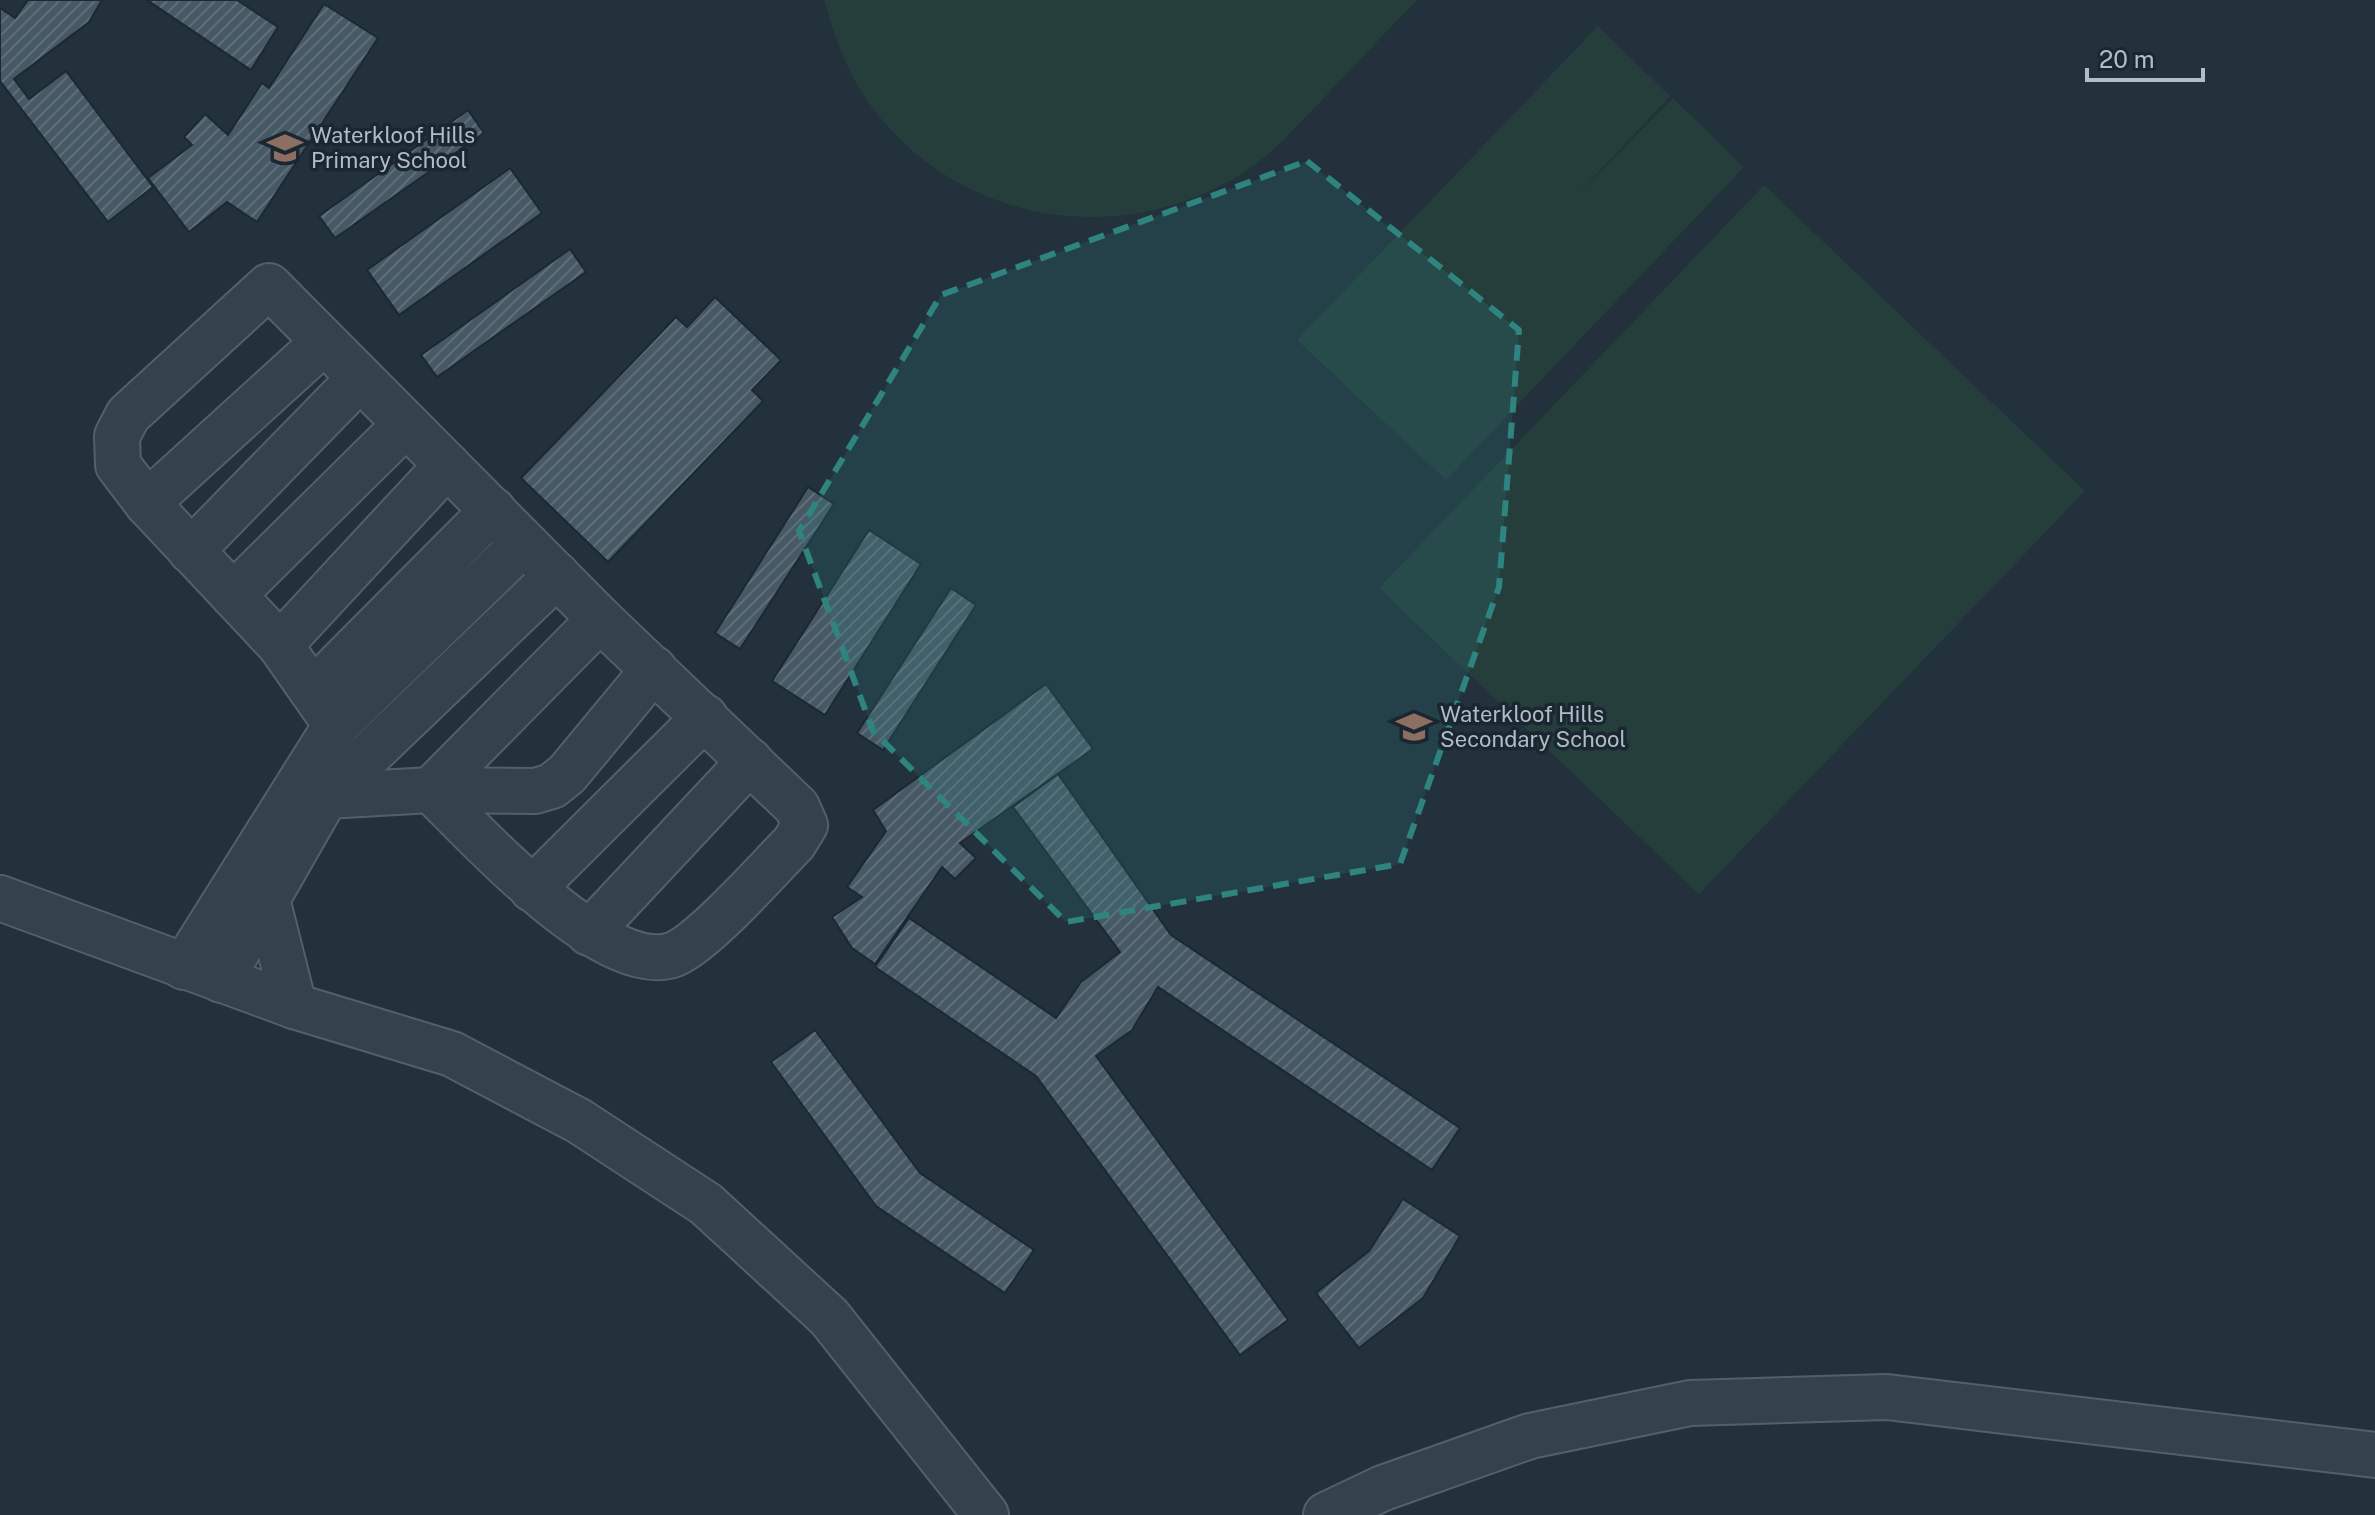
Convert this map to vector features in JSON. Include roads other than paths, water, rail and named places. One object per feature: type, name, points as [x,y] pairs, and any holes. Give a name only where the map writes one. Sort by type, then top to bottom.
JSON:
[{"type":"street","points":[[325,708],[280,645],[147,503],[118,465],[117,436],[128,415],[269,286],[600,619],[797,807],[805,825],[794,843],[696,941],[672,955],[646,957],[589,933],[532,889],[431,790]]},
{"type":"street","points":[[147,503],[324,342]]},
{"type":"street","points":[[191,551],[360,378]]},
{"type":"street","points":[[233,595],[406,424]]},
{"type":"street","points":[[280,645],[447,465]]},
{"type":"street","points":[[203,973],[325,708],[493,510]]},
{"type":"street","points":[[325,708],[524,543]]},
{"type":"street","points":[[203,973],[267,899],[326,796],[557,575]]},
{"type":"street","points":[[431,790],[600,619]]},
{"type":"street","points":[[326,796],[431,790],[535,791],[552,786],[567,774],[654,669]]},
{"type":"street","points":[[532,889],[705,717]]},
{"type":"street","points":[[589,933],[750,761]]},
{"type":"street","points":[[0,898],[294,1006],[452,1054],[579,1121],[706,1204],[829,1317],[986,1515]]},
{"type":"street","points":[[267,899],[294,1006]]},
{"type":"street","points":[[1326,1515],[1383,1488],[1530,1436],[1690,1403],[1887,1397],[2375,1455]]},
{"type":"street","points":[[2189,1431],[2375,1433]]},
{"type":"place","name":"Waterkloof Hills Primary School","points":[[285,148]]},
{"type":"place","name":"Waterkloof Hills Secondary School","points":[[1414,727]]}]
